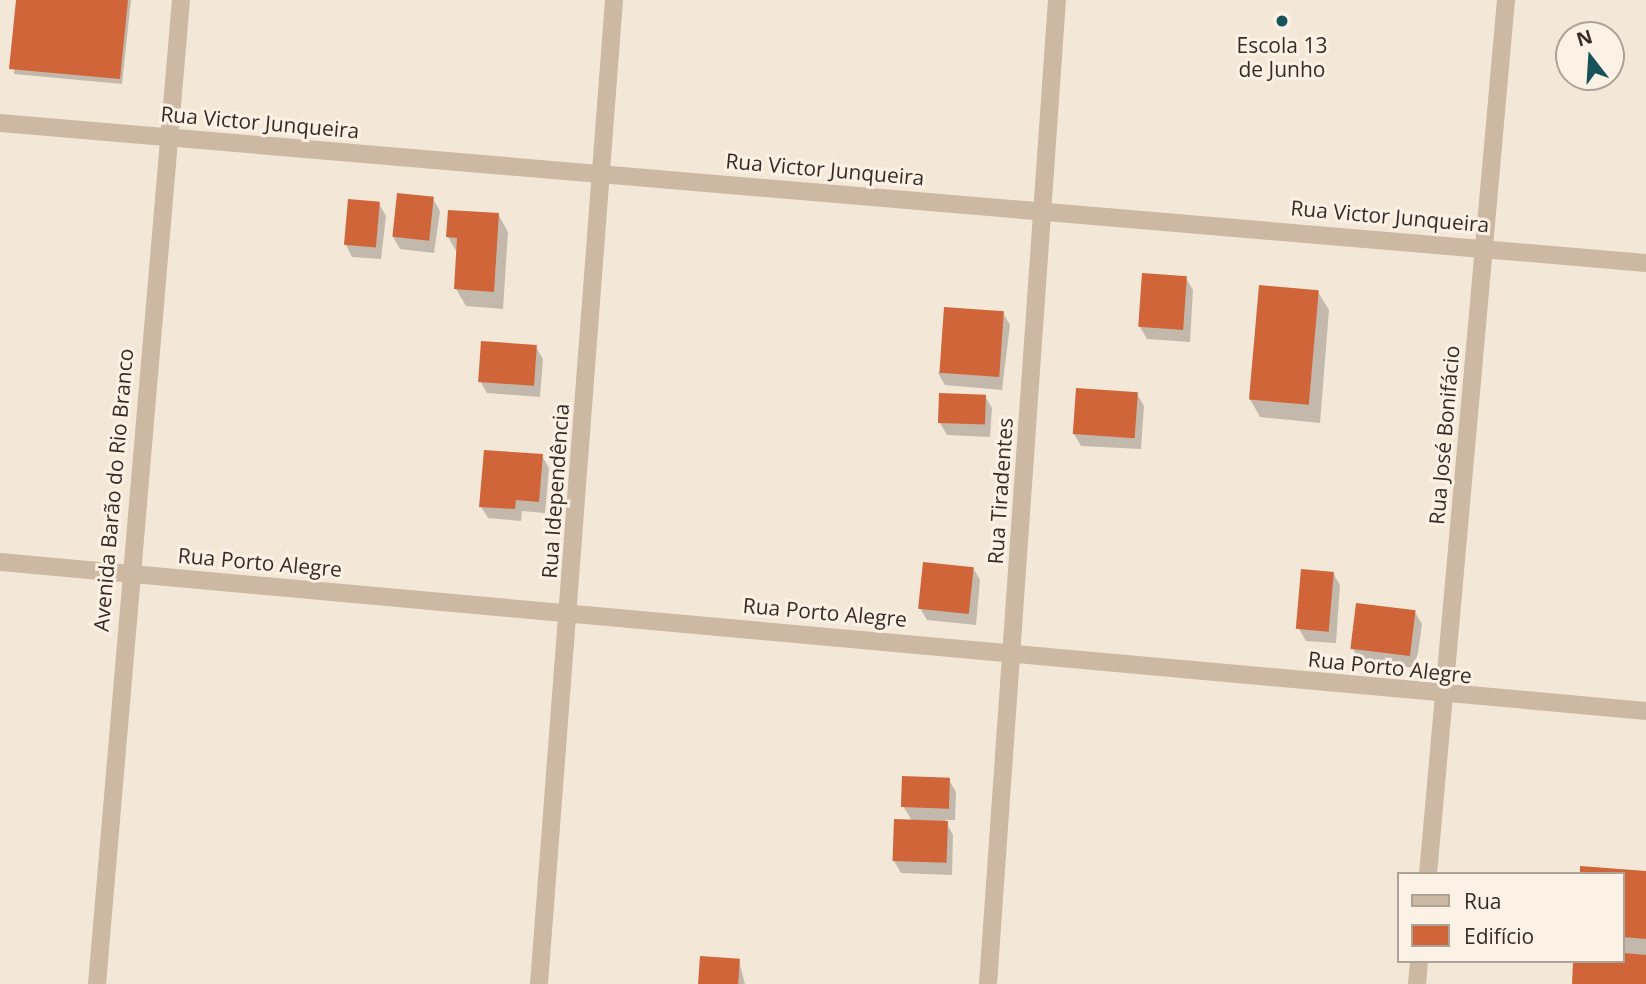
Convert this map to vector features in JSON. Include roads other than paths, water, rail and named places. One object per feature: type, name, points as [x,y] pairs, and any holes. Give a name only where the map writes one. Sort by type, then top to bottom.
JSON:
[{"type":"street","name":"Avenida Barão do Rio Branco","points":[[97,984],[127,573],[181,0]]},
{"type":"street","name":"Rua Idependência","points":[[539,984],[570,614],[598,172],[614,0]]},
{"type":"street","name":"Rua Tiradentes","points":[[988,984],[1057,0]]},
{"type":"street","name":"Rua José Bonifácio","points":[[1428,872],[1506,0]]},
{"type":"street","name":"Rua Victor Junqueira","points":[[0,123],[1482,246],[1646,263]]},
{"type":"street","name":"Rua Porto Alegre","points":[[0,562],[570,614],[1012,650],[1446,696],[1646,711]]},
{"type":"street","points":[[1417,984],[1419,963]]},
{"type":"place","name":"Escola 13 de Junho","points":[[1282,21]]}]
